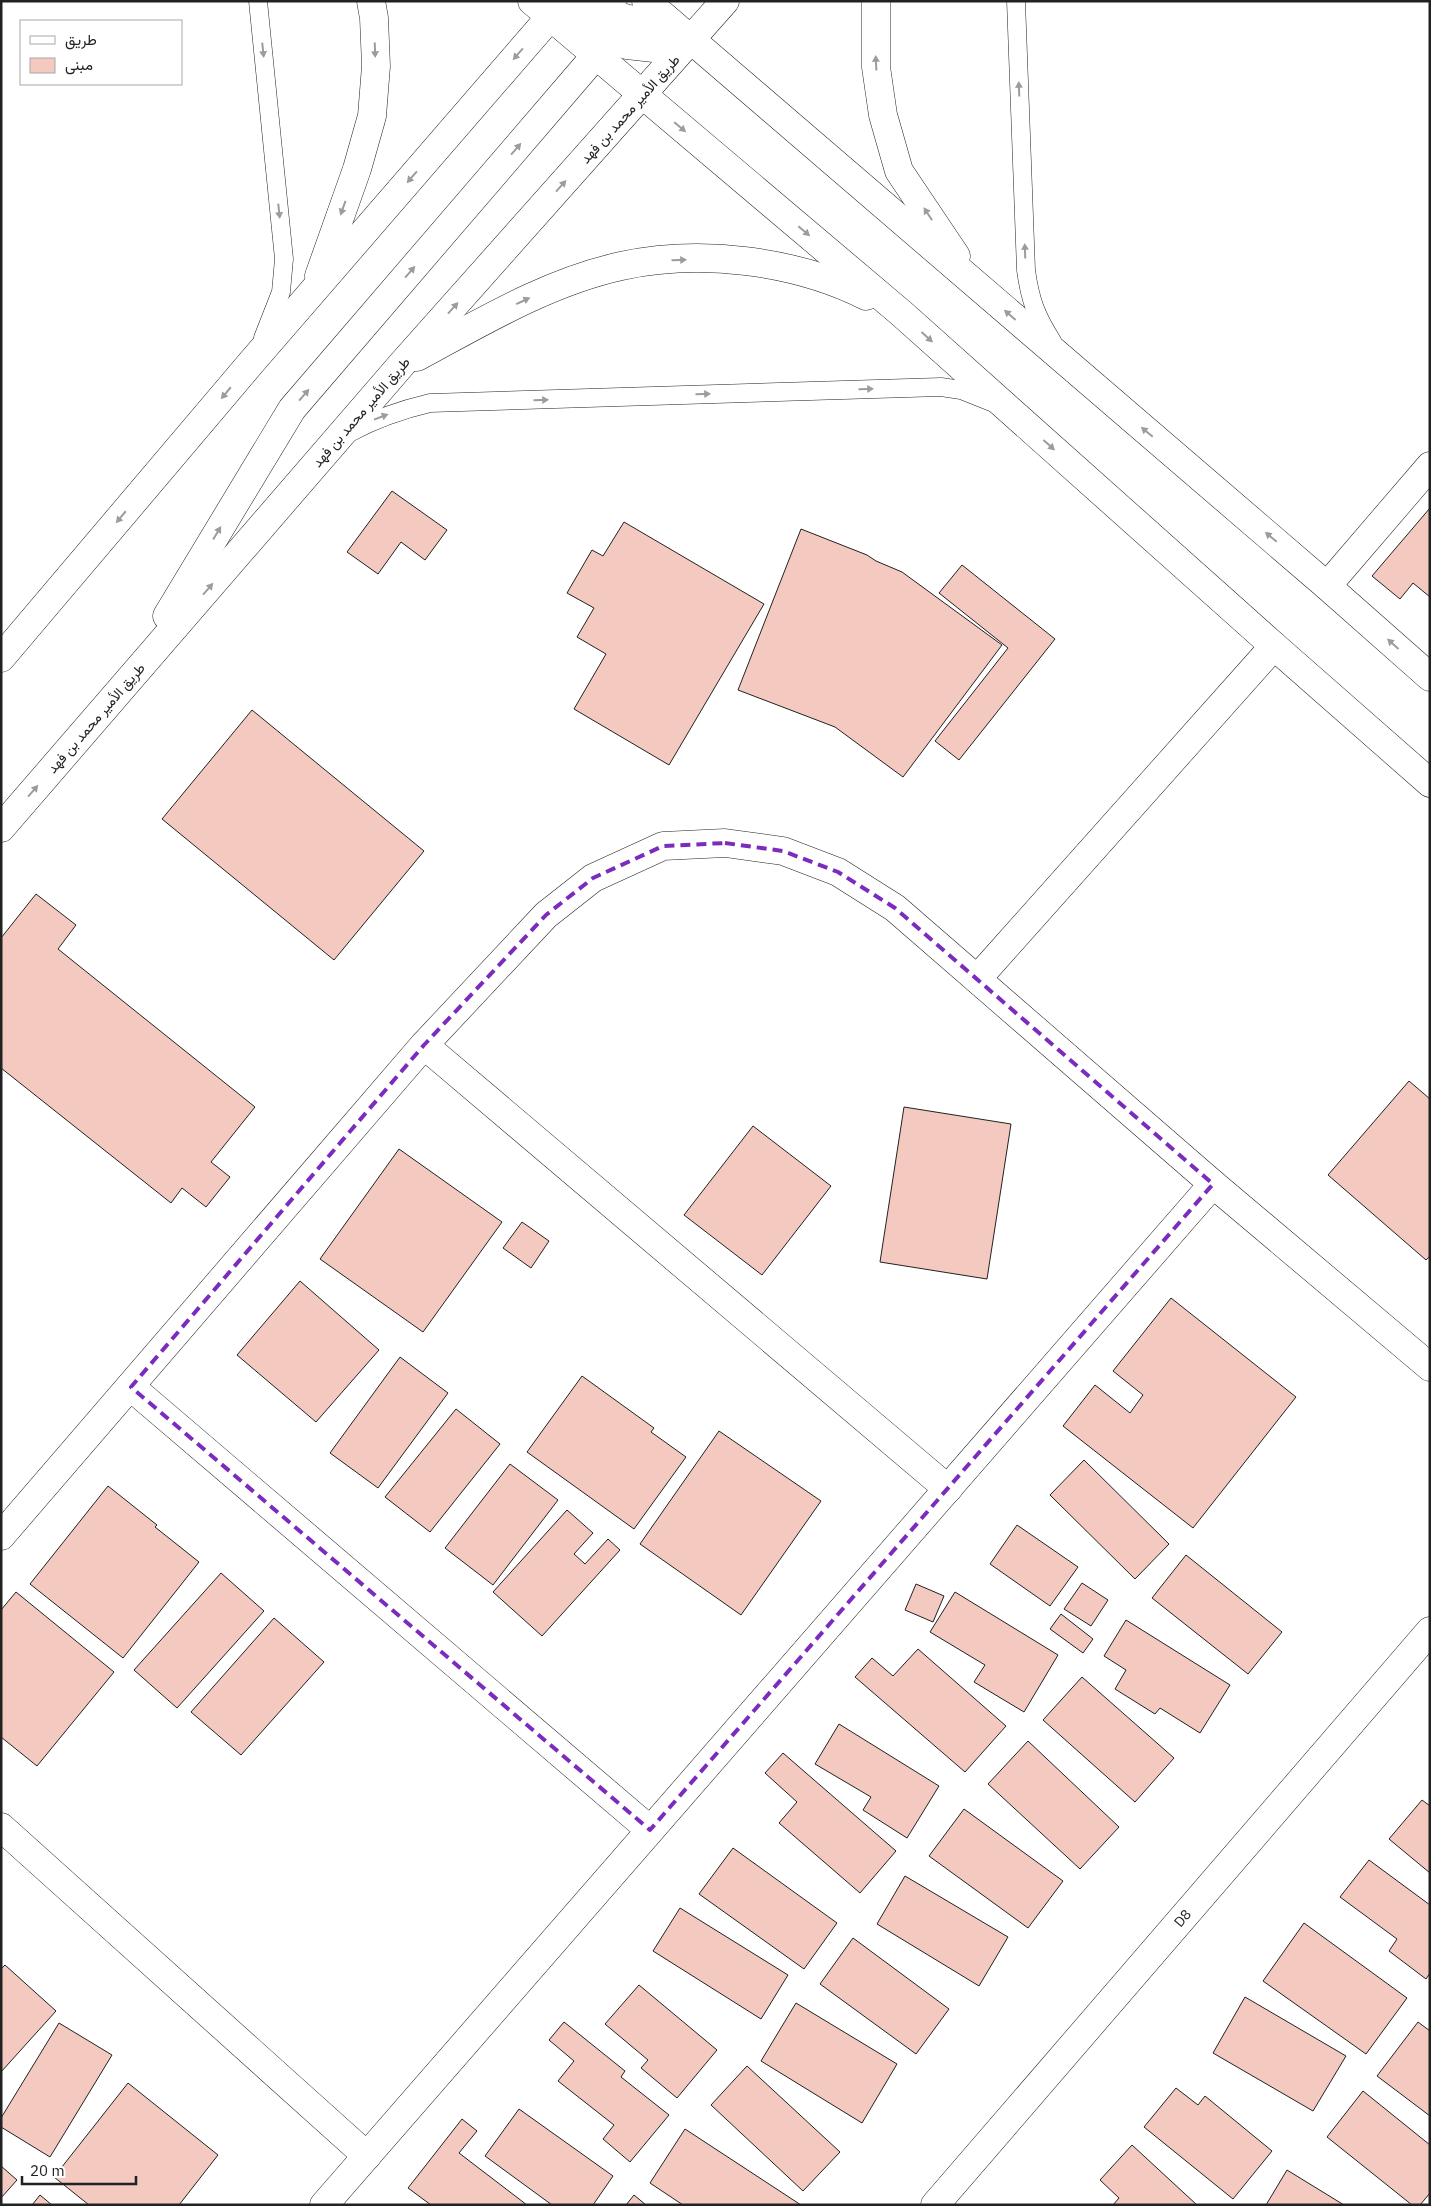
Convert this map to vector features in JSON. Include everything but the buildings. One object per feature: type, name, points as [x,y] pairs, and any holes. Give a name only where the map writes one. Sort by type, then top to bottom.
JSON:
[{"type":"street","points":[[314,290],[357,169],[372,116],[376,66],[374,18],[371,1]]},
{"type":"street","name":"طريق الأمير محمد بن فهد","points":[[1,828],[402,364],[725,1]]},
{"type":"street","points":[[876,1],[876,66],[881,106],[899,171],[974,284]]},
{"type":"street","points":[[1,658],[314,290],[549,6]]},
{"type":"street","points":[[549,6],[692,40],[1328,586],[1430,676]]},
{"type":"street","points":[[549,6],[564,11],[622,22],[672,50],[692,40]]},
{"type":"street","points":[[622,22],[642,95],[901,313],[1430,783]]},
{"type":"street","points":[[129,680],[292,409],[622,22]]},
{"type":"street","points":[[402,364],[522,302],[568,283],[621,266],[675,260],[730,260],[779,266],[837,282],[901,313]]},
{"type":"street","points":[[1328,586],[1430,466]]},
{"type":"street","points":[[977,979],[1274,646]]},
{"type":"street","points":[[1,1536],[424,1045],[546,915],[594,878],[663,846],[725,843],[783,851],[838,872],[895,908],[1213,1184],[1430,1367]]},
{"type":"street","points":[[424,1045],[948,1489]]},
{"type":"street","points":[[324,2205],[1213,1184]]},
{"type":"street","points":[[131,1387],[650,1830]]},
{"type":"street","name":"D8","points":[[935,2205],[1430,1631]]},
{"type":"street","points":[[1,1828],[366,2156]]},
{"type":"lane","points":[[250,364],[270,325],[281,292],[284,259],[258,1]]},
{"type":"lane","points":[[1016,1],[1026,270],[1030,299],[1041,323],[1064,361]]},
{"type":"lane","points":[[337,440],[375,419],[403,409],[440,403],[941,387],[984,398],[1016,416]]},
{"type":"highlighted area","points":[[725,843],[783,851],[838,872],[895,908],[1213,1184],[650,1830],[131,1387],[424,1045],[546,915],[593,878],[663,846]]}]
